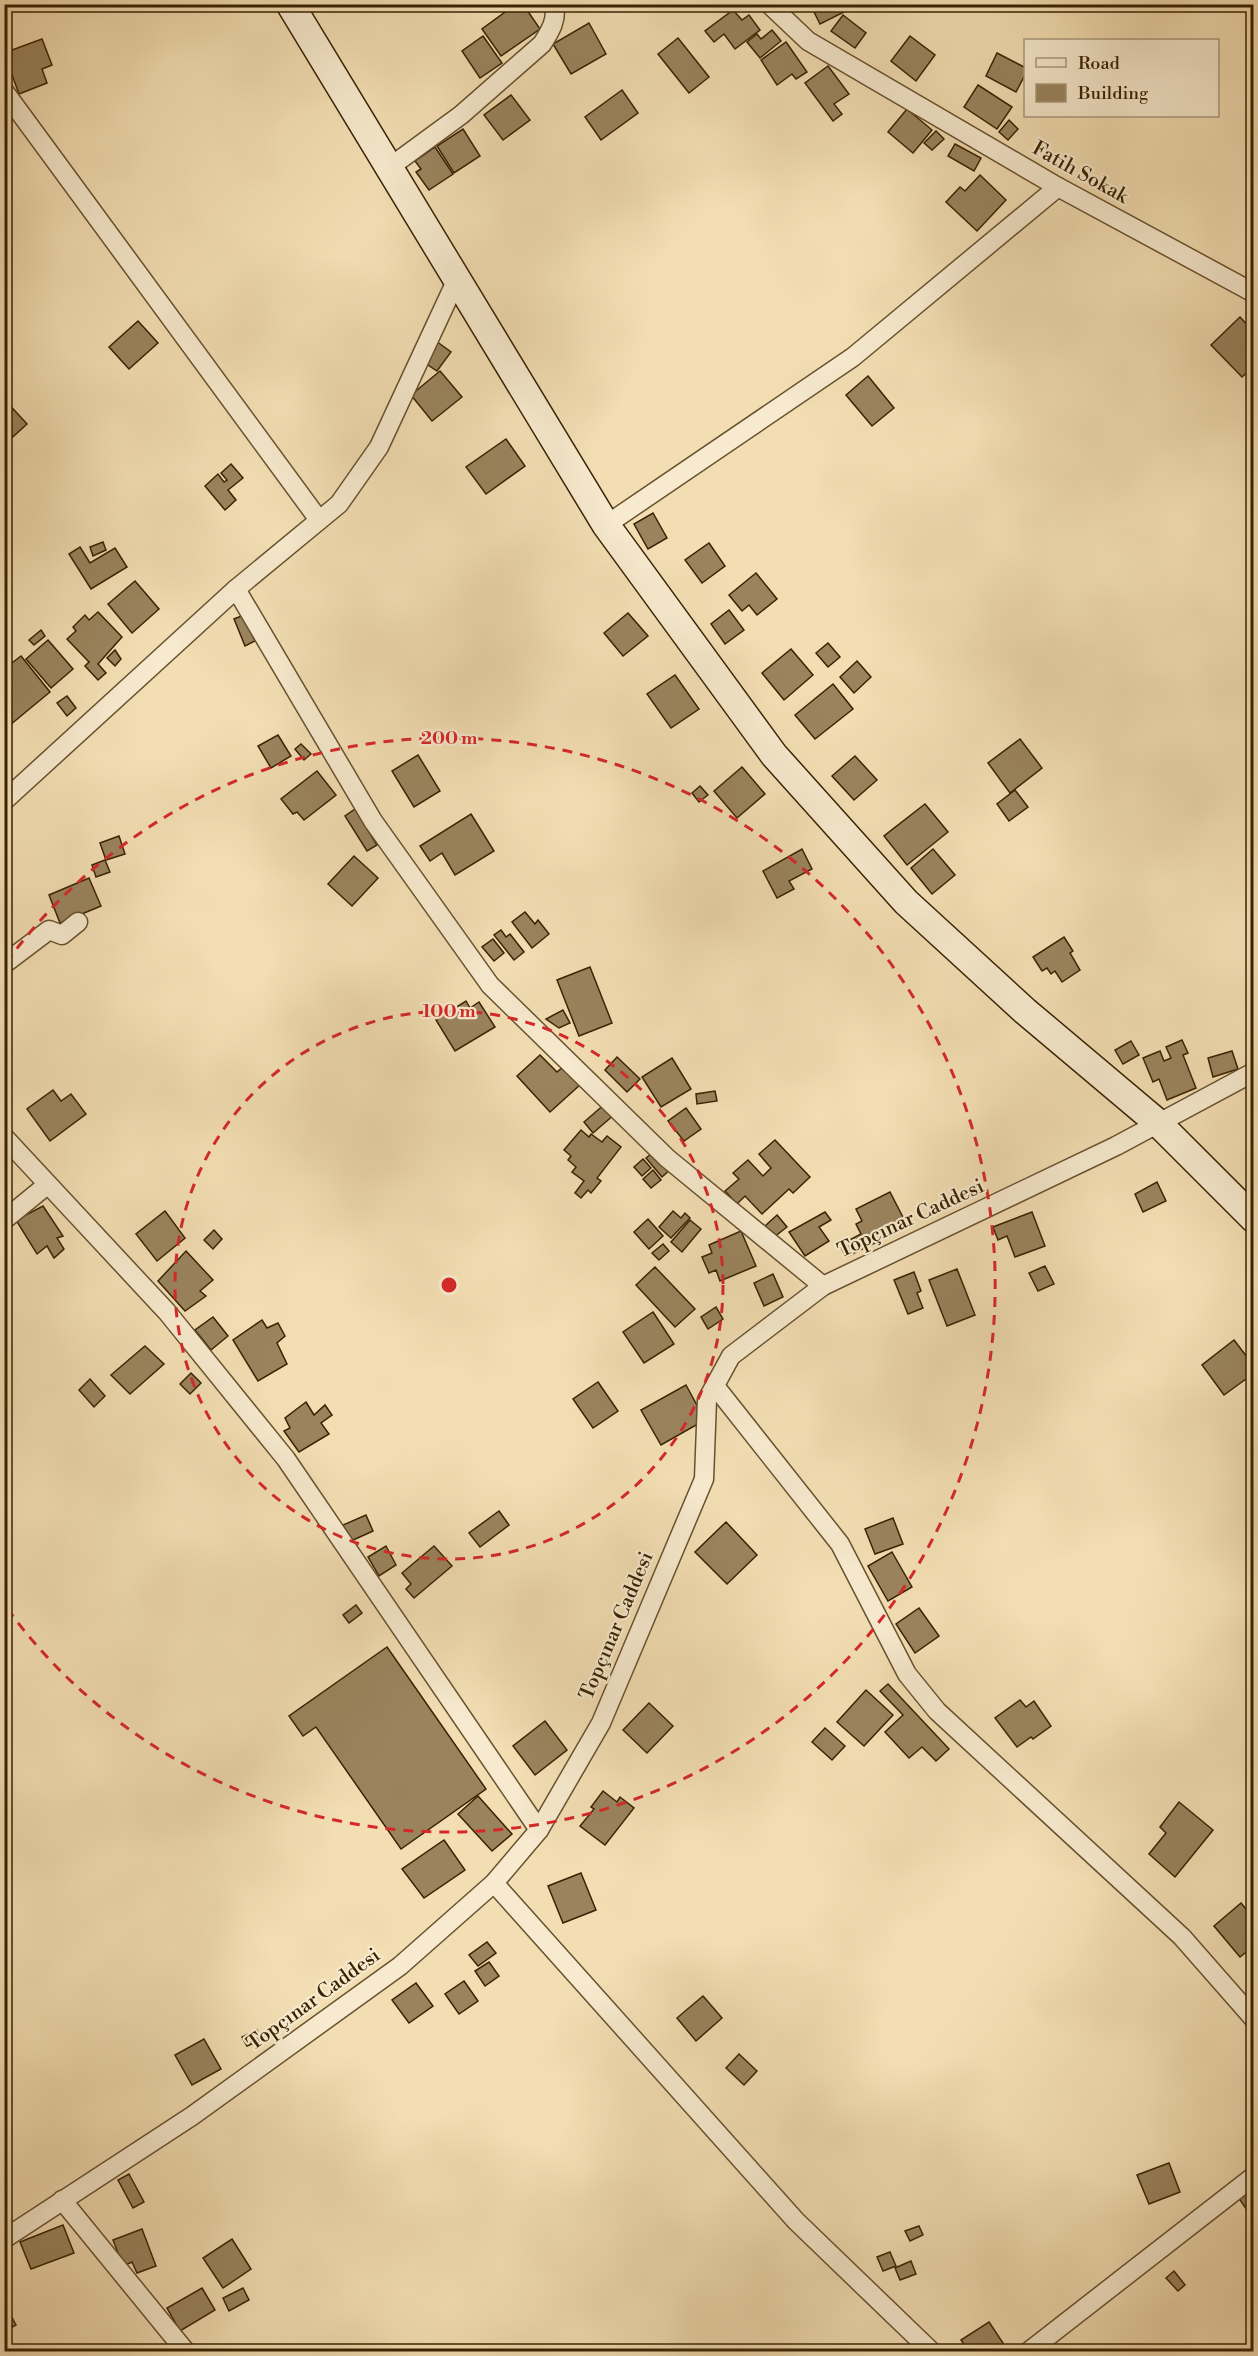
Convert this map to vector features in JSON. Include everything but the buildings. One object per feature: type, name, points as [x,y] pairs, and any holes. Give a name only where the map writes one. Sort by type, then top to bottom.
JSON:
[{"type":"street","points":[[290,4],[606,525],[774,755],[906,902],[1025,1011],[1158,1124],[1254,1219]]},
{"type":"street","points":[[390,167],[461,115],[542,44],[552,29],[555,9],[553,4]]},
{"type":"street","name":"Fatih Sokak","points":[[769,4],[808,41],[1058,188],[1254,294]]},
{"type":"street","points":[[4,91],[319,520]]},
{"type":"street","points":[[606,525],[853,357],[1058,188]]},
{"type":"street","points":[[4,801],[236,589],[339,504],[379,447],[458,279]]},
{"type":"street","points":[[236,589],[373,821],[490,985],[667,1158],[823,1286]]},
{"type":"street","points":[[4,964],[50,930],[62,935],[78,922]]},
{"type":"street","name":"Topçınar Caddesi","points":[[4,2240],[192,2116],[400,1966],[494,1883],[539,1830],[601,1723],[704,1479],[708,1400],[731,1356],[823,1286],[1116,1146],[1254,1072]]},
{"type":"street","points":[[4,1137],[167,1312],[286,1459],[539,1830]]},
{"type":"street","points":[[4,1220],[47,1185]]},
{"type":"street","points":[[715,1386],[840,1544],[907,1674],[937,1711],[1182,1937],[1254,2019]]},
{"type":"street","points":[[494,1883],[796,2221],[932,2352]]},
{"type":"street","points":[[1028,2352],[1254,2176]]},
{"type":"street","points":[[62,2200],[186,2352]]}]
